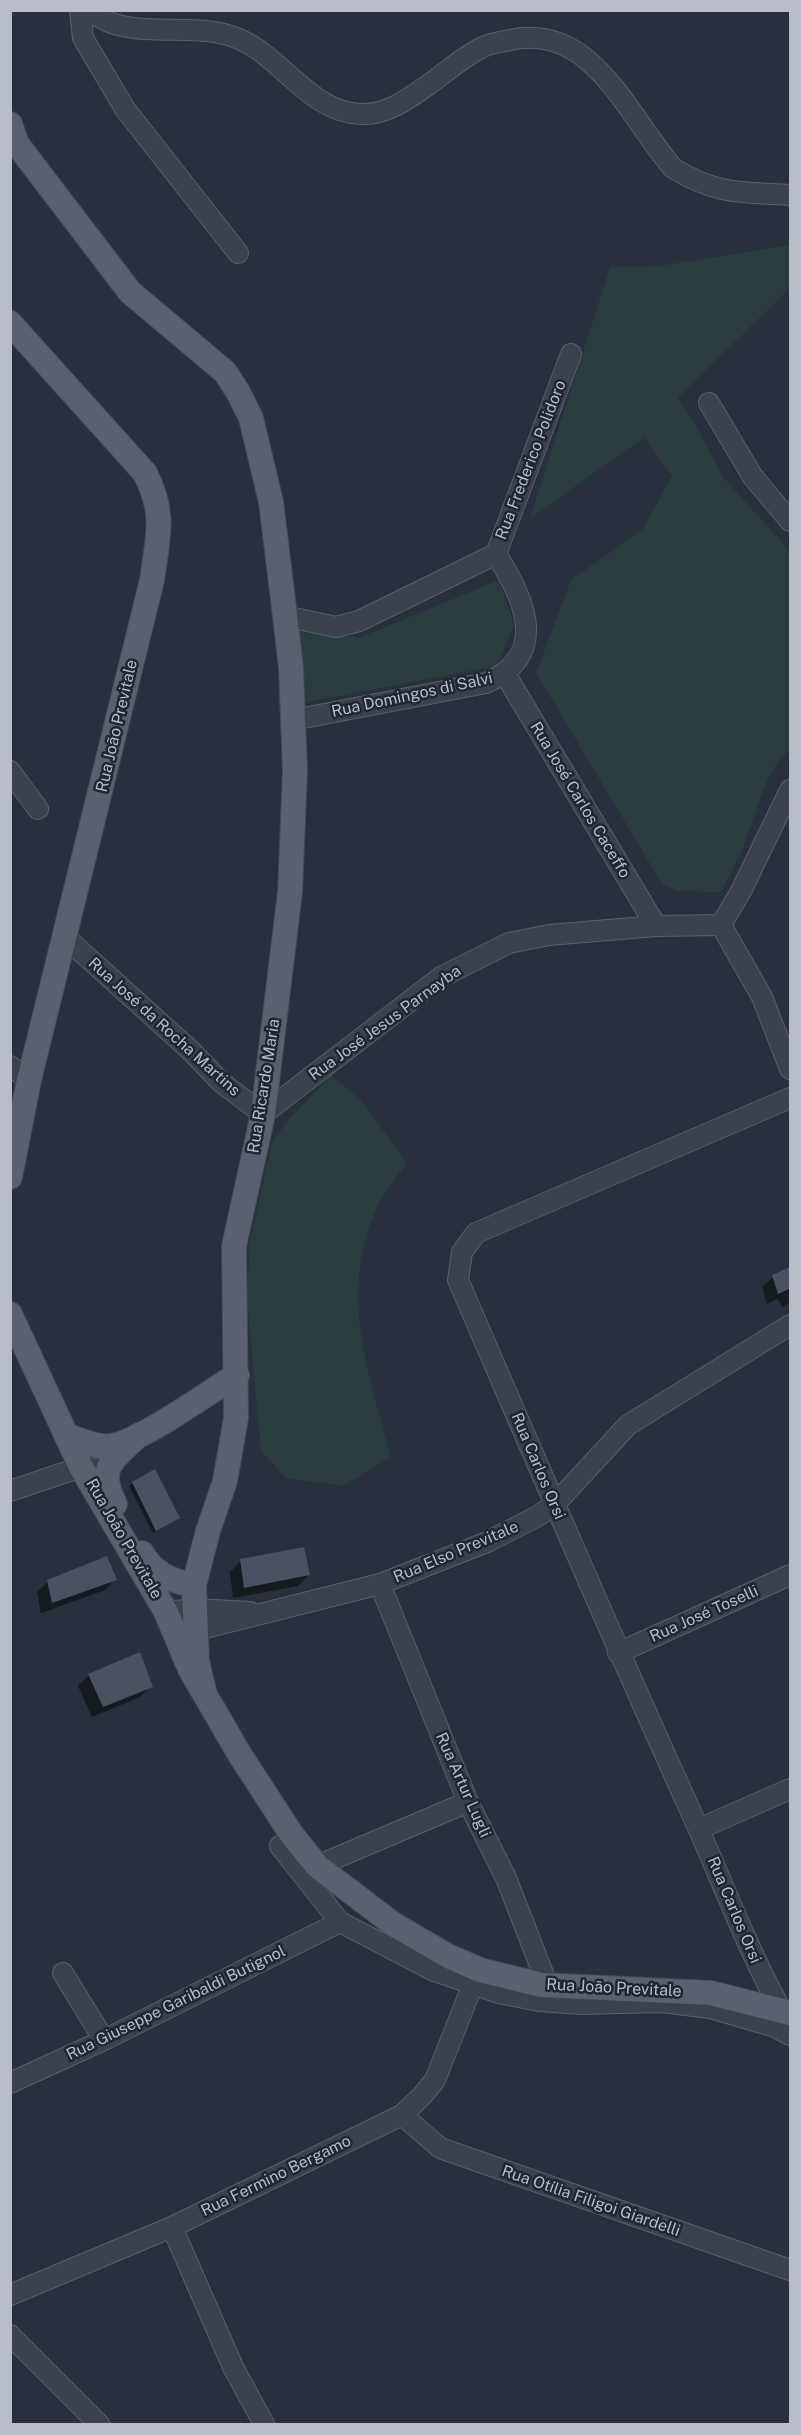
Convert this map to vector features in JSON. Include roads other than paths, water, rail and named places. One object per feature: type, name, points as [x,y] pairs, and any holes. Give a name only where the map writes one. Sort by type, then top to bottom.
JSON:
[{"type":"main road","name":"Rua Ricardo Maria","points":[[10,124],[17,144],[130,292],[225,372],[251,418],[271,502],[285,616],[294,720],[295,771],[290,892],[263,1114],[234,1246],[236,1419],[225,1481],[208,1530],[194,1585]]},
{"type":"main road","name":"Rua João Previtale","points":[[10,323],[139,465],[157,496],[160,514],[152,580],[66,938],[20,1073],[10,1177]]},
{"type":"main road","name":"Rua João Previtale","points":[[10,1314],[81,1467],[166,1612],[189,1625]]},
{"type":"main road","points":[[66,1435],[96,1445],[110,1446],[139,1435],[237,1375]]},
{"type":"main road","name":"Rua João Previtale","points":[[139,1435],[107,1469],[105,1482],[107,1490],[146,1560],[156,1571],[168,1578],[194,1585],[189,1625],[190,1669],[240,1755],[292,1835],[317,1866],[393,1924],[448,1956],[480,1970],[548,1986],[711,1993],[786,2012]]},
{"type":"street","points":[[80,10],[83,38],[125,109],[238,253]]},
{"type":"street","points":[[88,10],[99,20],[149,30],[213,31],[235,36],[251,44],[329,107],[348,113],[365,114],[398,105],[484,46],[520,38],[542,38],[566,45],[595,64],[659,152],[681,173],[721,191],[790,195]]},
{"type":"street","name":"Rua Frederico Polidoro","points":[[285,616],[336,627],[359,621],[496,554],[571,354]]},
{"type":"street","points":[[709,403],[753,477],[790,521]]},
{"type":"street","name":"Rua Domingos di Salvi","points":[[294,720],[486,683],[505,674],[524,643],[528,625],[523,602],[496,554]]},
{"type":"street","name":"Rua José Carlos Caceffo","points":[[505,674],[656,927]]},
{"type":"street","points":[[10,771],[38,809]]},
{"type":"street","points":[[790,790],[741,891],[721,925],[762,997],[790,1069]]},
{"type":"street","name":"Rua José Jesus Parnayba","points":[[263,1114],[441,977],[478,956],[509,944],[549,935],[721,925]]},
{"type":"street","name":"Rua José da Rocha Martins","points":[[66,938],[190,1050],[222,1083],[263,1114]]},
{"type":"street","name":"Rua Carlos Orsi","points":[[786,2012],[759,1969],[699,1829],[618,1653],[458,1280],[462,1252],[476,1233],[496,1222],[790,1098]]},
{"type":"street","name":"Rua Elso Previtale","points":[[189,1625],[273,1612],[380,1584],[487,1542],[538,1516],[555,1504],[628,1425],[790,1325]]},
{"type":"street","points":[[10,1491],[81,1467],[107,1469]]},
{"type":"street","name":"Rua José Toselli","points":[[618,1653],[790,1575]]},
{"type":"street","name":"Rua Artur Lugli","points":[[380,1584],[468,1803],[506,1878],[548,1986]]},
{"type":"street","points":[[699,1829],[790,1789]]},
{"type":"street","points":[[317,1866],[468,1803]]},
{"type":"street","name":"Rua João Previtale","points":[[280,1846],[340,1922],[432,1970],[499,1993],[539,2001],[582,2004],[662,2002],[710,2008],[775,2027],[790,2035]]},
{"type":"street","name":"Rua Giuseppe Garibaldi Butignol","points":[[10,2083],[104,2040],[340,1922]]},
{"type":"street","points":[[63,1973],[104,2040]]},
{"type":"street","name":"Rua Fermino Bergamo","points":[[10,2295],[172,2227],[402,2115],[435,2080],[473,1984]]},
{"type":"street","name":"Rua Otília Filigoi Giardelli","points":[[402,2115],[441,2148],[790,2271]]},
{"type":"street","points":[[172,2227],[233,2367],[264,2424]]},
{"type":"street","points":[[10,2335],[99,2424]]}]
